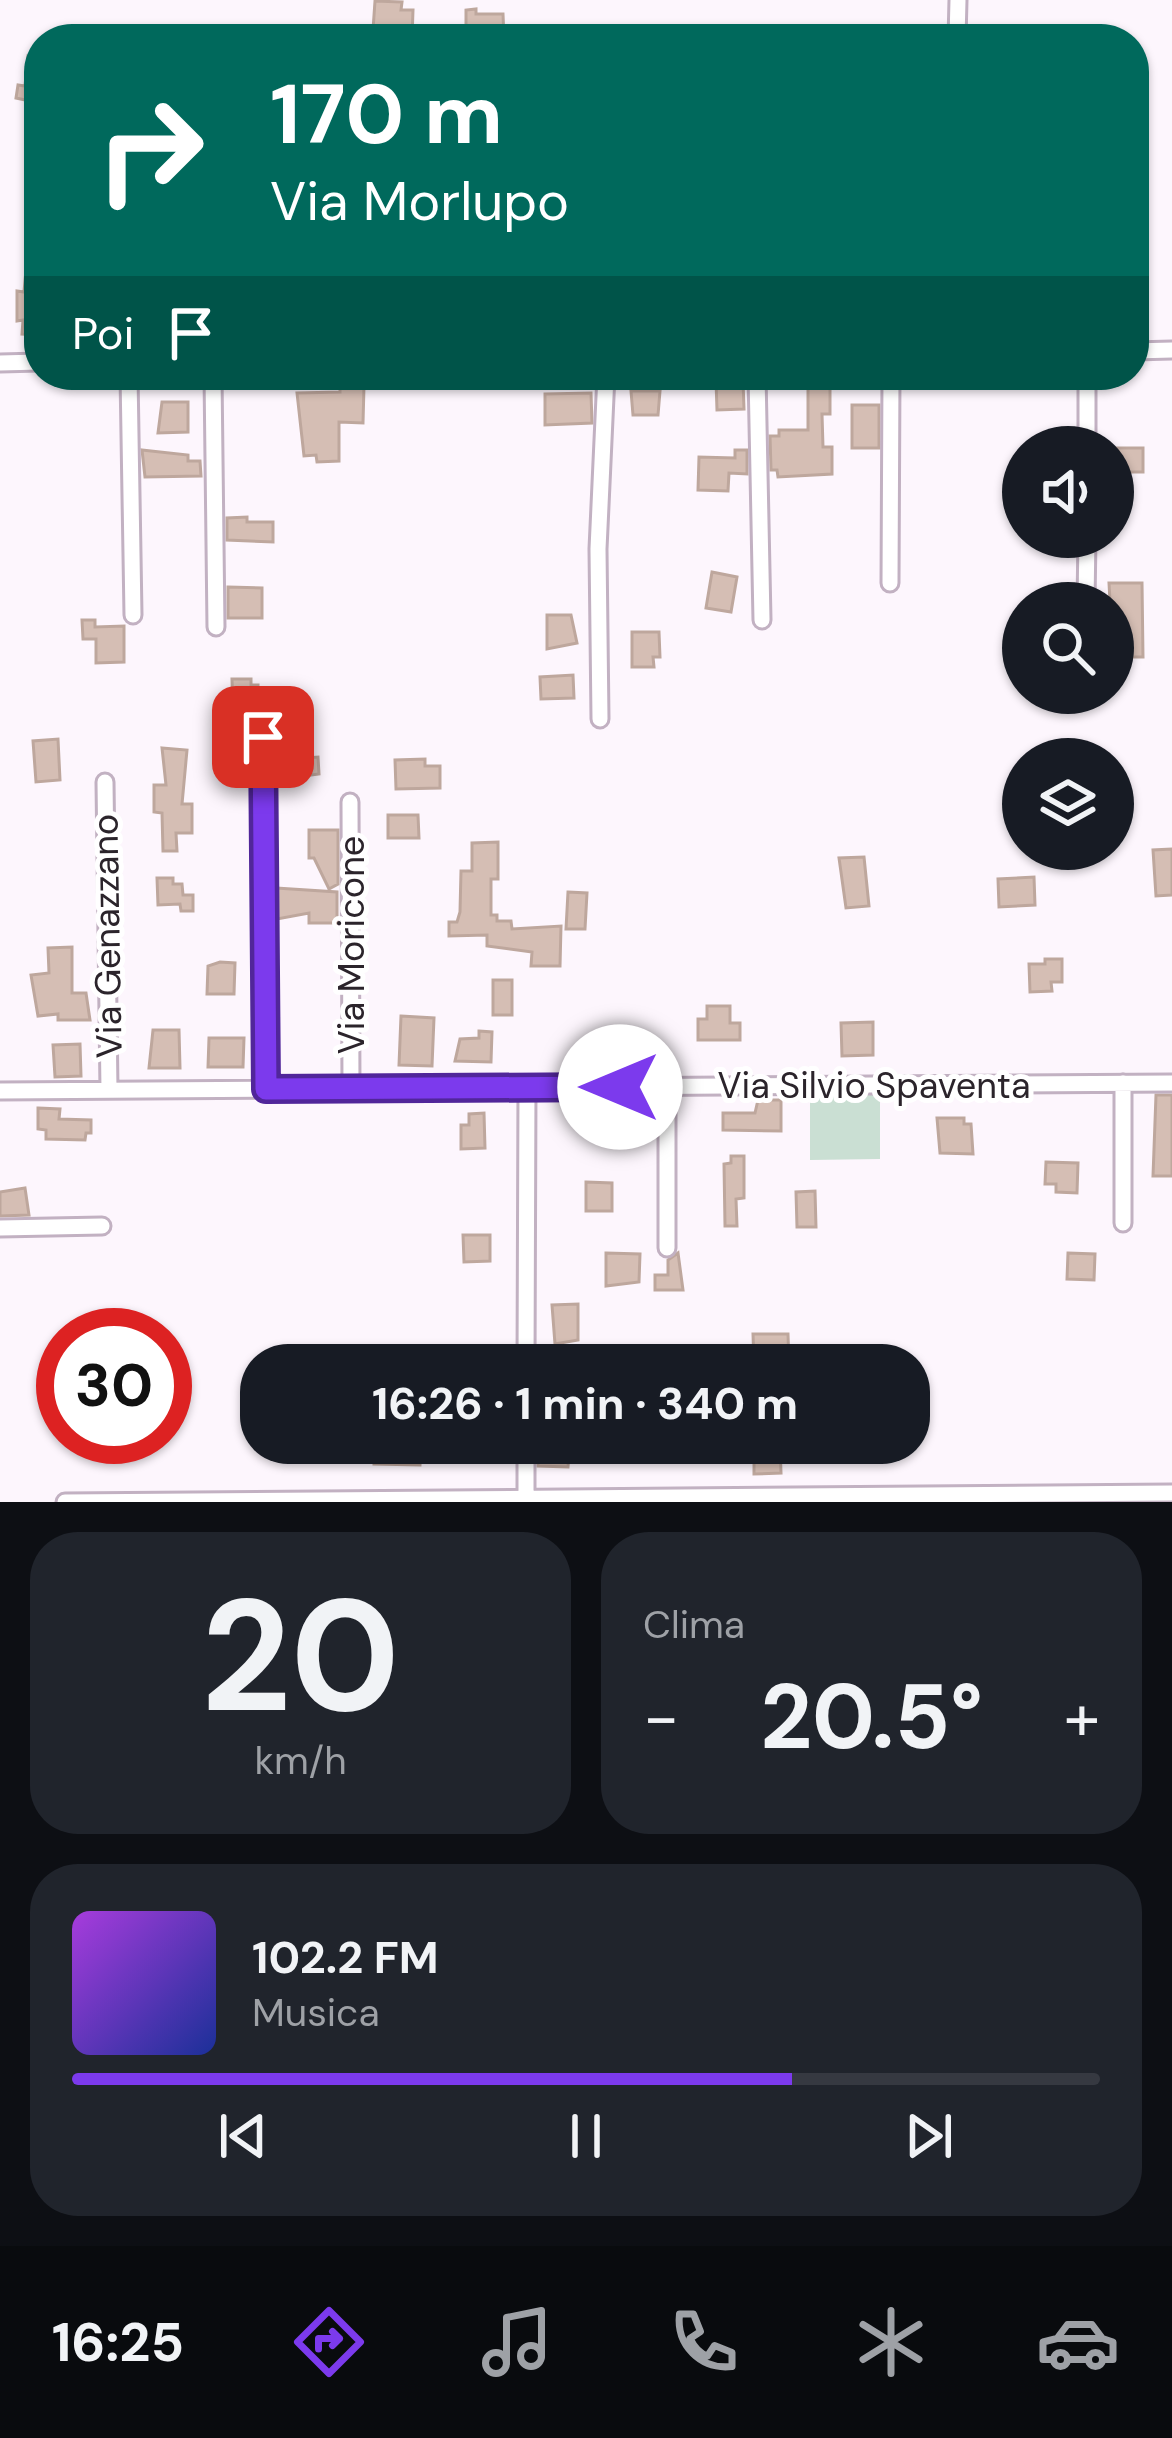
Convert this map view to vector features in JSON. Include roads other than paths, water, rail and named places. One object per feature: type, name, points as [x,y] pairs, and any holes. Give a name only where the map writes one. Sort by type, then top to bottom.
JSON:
[{"type":"street","points":[[129,390],[133,615]]},
{"type":"street","points":[[213,390],[216,627]]},
{"type":"street","points":[[600,719],[598,549],[605,390]]},
{"type":"street","points":[[757,390],[762,620]]},
{"type":"street","points":[[890,584],[891,390]]},
{"type":"street","points":[[1087,390],[1087,426]]},
{"type":"street","points":[[263,737],[266,1089]]},
{"type":"street","name":"Via Genazzano","points":[[105,782],[109,1090]]},
{"type":"street","name":"Via Moricone","points":[[350,802],[351,1088]]},
{"type":"street","points":[[1123,1223],[1124,1083]]},
{"type":"street","name":"Via Silvio Spaventa","points":[[0,1091],[1172,1083]]},
{"type":"street","points":[[667,1086],[668,1248]]},
{"type":"street","points":[[526,1344],[527,1088]]},
{"type":"street","points":[[0,1228],[103,1226]]},
{"type":"street","points":[[526,1464],[526,1497]]},
{"type":"street","points":[[65,1502],[1172,1493]]}]
